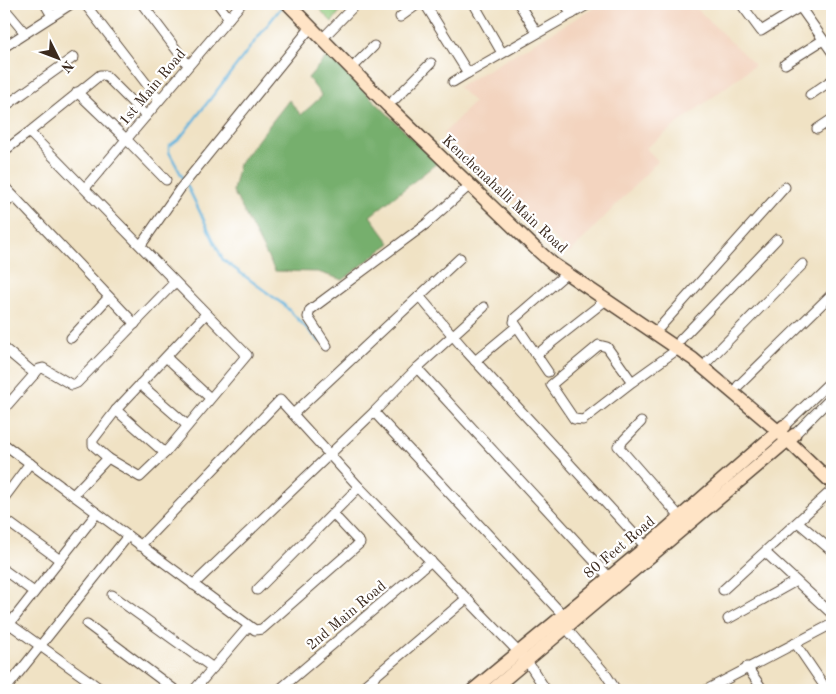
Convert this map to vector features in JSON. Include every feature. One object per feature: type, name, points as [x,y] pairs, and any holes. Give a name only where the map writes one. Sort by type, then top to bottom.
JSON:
[{"type":"main road","name":"Kenchenahalli Main Road","points":[[288,4],[311,27],[358,63],[558,257],[660,327],[832,471]]},
{"type":"main road","name":"Kenchenahalli Main Road","points":[[299,4],[325,36],[470,185],[534,247],[606,300],[708,361],[738,386],[781,429]]},
{"type":"main road","name":"80 Feet Road","points":[[564,622],[609,577],[781,429]]},
{"type":"main road","name":"Kenchenahalli Main Road","points":[[791,438],[832,482]]},
{"type":"main road","name":"80 Feet Road","points":[[492,690],[523,657],[564,622],[791,438]]},
{"type":"main road","name":"80 Feet Road","points":[[473,690],[523,657]]},
{"type":"street","points":[[45,4],[52,16]]},
{"type":"street","points":[[4,47],[70,4]]},
{"type":"street","points":[[85,4],[159,100]]},
{"type":"street","points":[[142,4],[188,65]]},
{"type":"street","points":[[218,4],[229,18]]},
{"type":"street","name":"1st Main Road","points":[[85,188],[241,4]]},
{"type":"street","points":[[325,36],[356,4]]},
{"type":"street","points":[[400,17],[418,4]]},
{"type":"street","points":[[425,4],[468,73]]},
{"type":"street","points":[[474,4],[502,53]]},
{"type":"street","points":[[519,4],[537,34]]},
{"type":"street","points":[[565,4],[572,14]]},
{"type":"street","points":[[452,82],[589,4]]},
{"type":"street","points":[[741,4],[761,31],[799,5],[832,52]]},
{"type":"street","points":[[4,8],[25,33]]},
{"type":"street","points":[[141,246],[186,181],[311,27]]},
{"type":"street","points":[[785,64],[823,40]]},
{"type":"street","points":[[358,63],[374,46]]},
{"type":"street","points":[[4,107],[74,57]]},
{"type":"street","points":[[394,100],[430,63]]},
{"type":"street","points":[[4,151],[100,74],[105,75],[146,116]]},
{"type":"street","points":[[810,95],[832,80]]},
{"type":"street","points":[[77,92],[126,138],[166,180]]},
{"type":"street","points":[[817,129],[832,119]]},
{"type":"street","points":[[28,133],[85,188],[247,355],[165,452],[140,477],[108,458],[93,445],[93,440],[116,410],[167,358],[206,314]]},
{"type":"street","points":[[327,346],[308,317],[310,310],[426,224],[470,185]]},
{"type":"street","points":[[4,186],[135,324]]},
{"type":"street","points":[[660,327],[785,187]]},
{"type":"street","points":[[4,205],[13,196]]},
{"type":"street","points":[[632,382],[603,345],[599,345],[551,385],[568,411],[578,421],[583,420],[632,382],[679,344],[777,239]]},
{"type":"street","points":[[293,414],[460,258]]},
{"type":"street","points":[[708,361],[804,264]]},
{"type":"street","points":[[548,372],[516,327],[516,318],[567,273]]},
{"type":"street","points":[[4,409],[35,374],[43,368],[72,386],[77,383],[175,282]]},
{"type":"street","points":[[738,386],[830,295]]},
{"type":"street","points":[[419,296],[453,337],[646,547]]},
{"type":"street","points":[[71,338],[109,297]]},
{"type":"street","points":[[536,355],[606,300]]},
{"type":"street","points":[[193,585],[374,412],[417,368],[484,307]]},
{"type":"street","points":[[475,361],[516,327]]},
{"type":"street","points":[[4,348],[35,374]]},
{"type":"street","points":[[167,358],[210,398]]},
{"type":"street","points":[[417,368],[609,577]]},
{"type":"street","points":[[781,429],[832,380]]},
{"type":"street","points":[[140,384],[187,426]]},
{"type":"street","points":[[791,438],[832,397]]},
{"type":"street","points":[[140,546],[280,400],[359,487],[523,657],[546,690]]},
{"type":"street","points":[[116,410],[165,452]]},
{"type":"street","points":[[374,412],[564,622],[605,673],[616,690]]},
{"type":"street","points":[[641,422],[618,446],[680,517]]},
{"type":"street","points":[[4,444],[248,627],[260,630],[360,543],[333,514]]},
{"type":"street","points":[[72,495],[108,458]]},
{"type":"street","points":[[4,498],[30,463]]},
{"type":"street","points":[[257,590],[359,487]]},
{"type":"street","points":[[723,590],[799,523],[832,490]]},
{"type":"street","points":[[97,513],[6,625],[40,646],[102,690]]},
{"type":"street","points":[[4,519],[60,560]]},
{"type":"street","points":[[799,523],[832,551]]},
{"type":"street","points":[[5,690],[128,536]]},
{"type":"street","points":[[766,553],[832,614]]},
{"type":"street","name":"2nd Main Road","points":[[279,690],[431,561]]},
{"type":"street","points":[[4,570],[34,592]]},
{"type":"street","points":[[728,619],[796,581]]},
{"type":"street","points":[[112,595],[213,668]]},
{"type":"street","points":[[359,690],[466,599]]},
{"type":"street","points":[[87,624],[175,690]]},
{"type":"street","points":[[706,690],[832,624]]},
{"type":"street","points":[[194,690],[248,627]]},
{"type":"street","points":[[795,643],[827,690]]},
{"type":"street","points":[[747,667],[763,690]]},
{"type":"shaded area","points":[[601,4],[692,4],[755,65],[646,148],[658,161],[570,253],[443,134],[474,102],[458,87]]},
{"type":"green space","points":[[314,4],[345,4],[332,22]]},
{"type":"green space","points":[[328,55],[437,163],[370,216],[390,243],[343,280],[318,272],[275,271],[233,191],[239,164],[289,100],[301,115],[322,96],[308,78]]},
{"type":"waterway","points":[[184,180],[169,152],[169,146],[180,138],[283,5]]},
{"type":"waterway","points":[[187,185],[223,260],[284,305],[320,342]]}]
